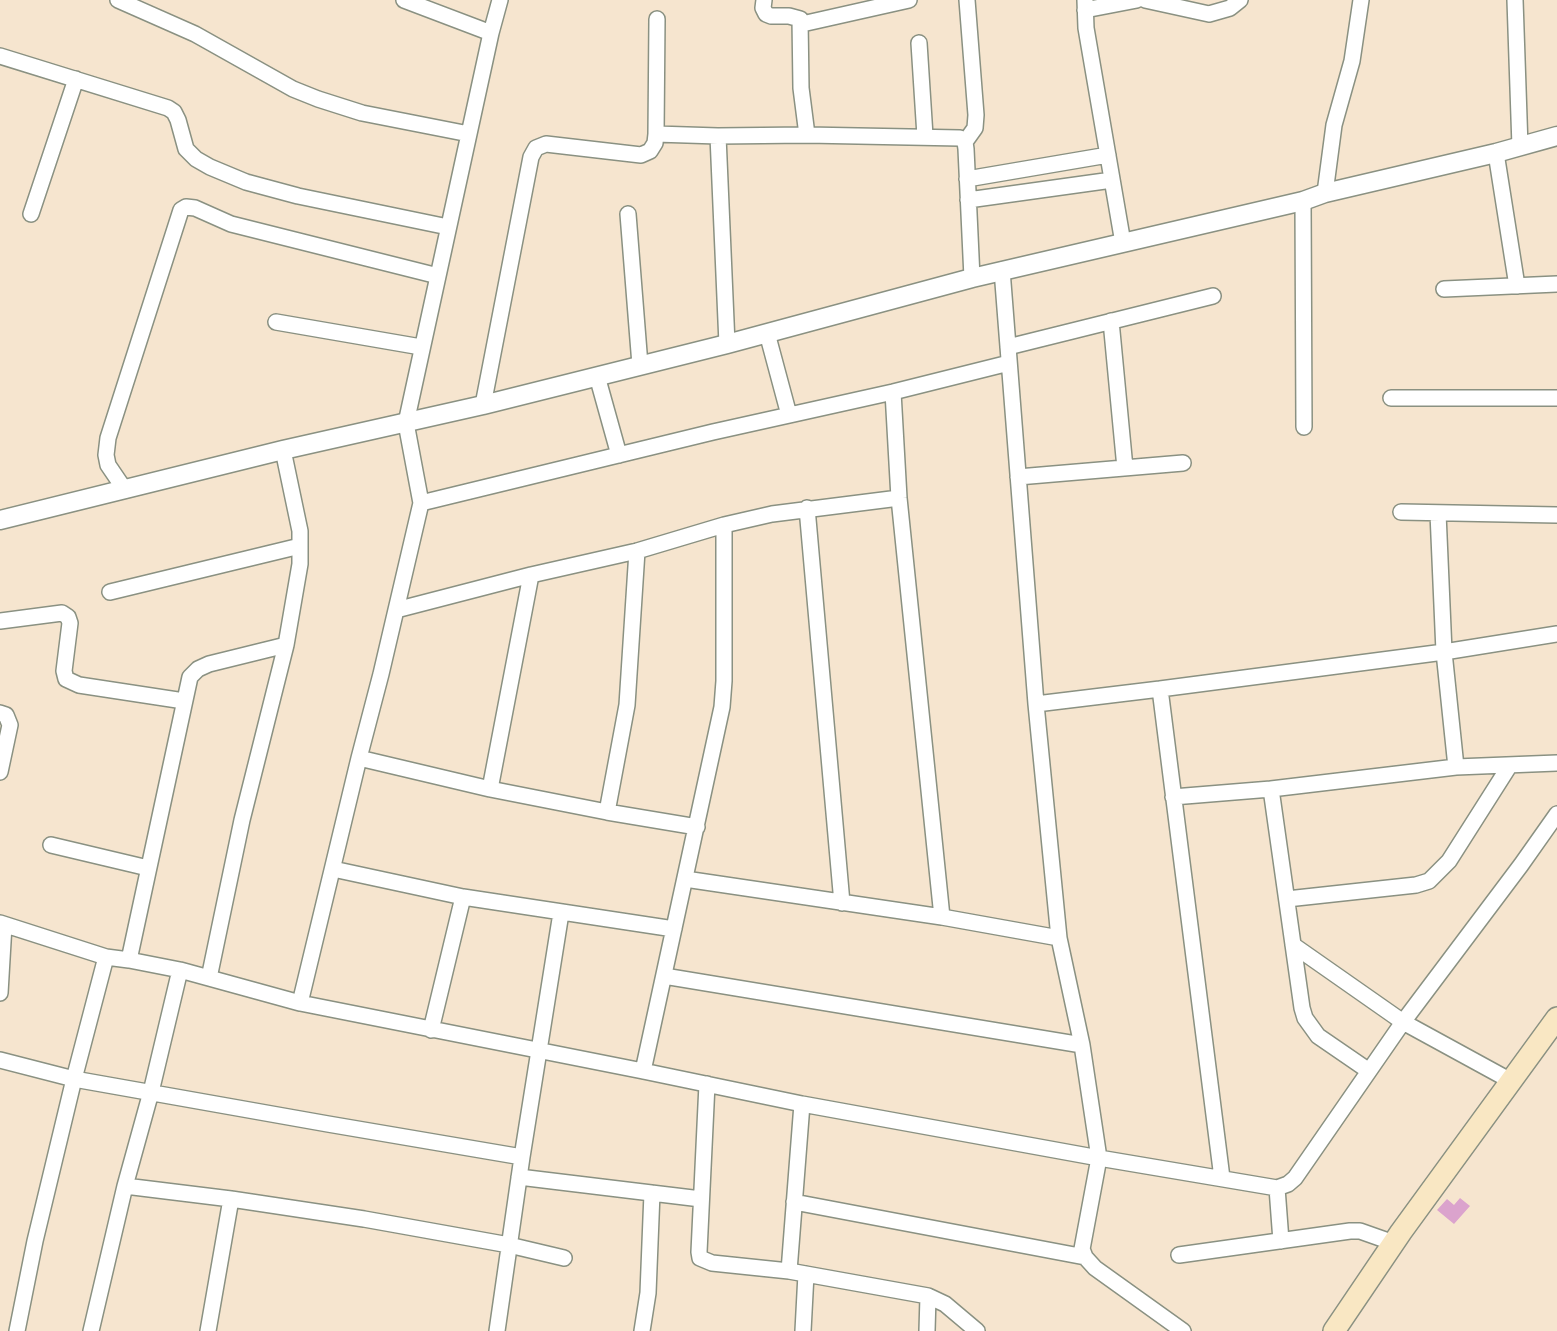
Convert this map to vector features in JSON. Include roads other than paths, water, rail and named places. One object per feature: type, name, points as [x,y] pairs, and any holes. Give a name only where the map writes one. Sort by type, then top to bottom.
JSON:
[{"type":"main road","points":[[1334,1331],[1394,1243],[1557,1018]]},
{"type":"street","points":[[118,0],[195,34],[293,89],[318,99],[362,113],[469,134]]},
{"type":"street","points":[[404,0],[491,33]]},
{"type":"street","points":[[300,1003],[310,952],[333,869],[421,503],[406,423],[421,347],[500,0]]},
{"type":"street","points":[[764,0],[763,8],[766,14],[778,18],[795,17],[800,19],[802,24],[801,81],[807,135]]},
{"type":"street","points":[[802,24],[909,0]]},
{"type":"street","points":[[967,0],[976,115],[975,128],[965,142],[972,278]]},
{"type":"street","points":[[1123,243],[1086,28],[1085,5],[1137,0]]},
{"type":"street","points":[[1145,0],[1209,14],[1230,8],[1240,0]]},
{"type":"street","points":[[1325,192],[1334,125],[1352,61],[1361,0]]},
{"type":"street","points":[[1515,0],[1520,147]]},
{"type":"street","points":[[483,405],[531,157],[536,148],[546,144],[641,155],[650,151],[655,144],[656,134],[657,19]]},
{"type":"street","points":[[919,44],[925,136]]},
{"type":"street","points":[[0,56],[168,108],[174,112],[178,120],[186,149],[196,159],[246,182],[298,196],[448,227]]},
{"type":"street","points":[[31,214],[76,80]]},
{"type":"street","points":[[656,134],[925,136],[952,137],[965,142]]},
{"type":"street","points":[[718,136],[727,344]]},
{"type":"street","points":[[0,520],[283,450],[483,405],[727,344],[1002,270],[1303,201],[1325,192],[1496,153],[1557,136]]},
{"type":"street","points":[[1496,153],[1516,286]]},
{"type":"street","points":[[967,179],[1108,155]]},
{"type":"street","points":[[968,200],[1112,180]]},
{"type":"street","points":[[1303,201],[1304,427]]},
{"type":"street","points":[[125,490],[108,465],[106,455],[108,438],[181,210],[186,207],[195,208],[231,224],[438,276]]},
{"type":"street","points":[[628,214],[640,365]]},
{"type":"street","points":[[1002,270],[1036,704],[1059,938],[1082,1045],[1099,1158],[1082,1249],[1085,1257],[1095,1269],[1183,1331]]},
{"type":"street","points":[[1444,289],[1557,284]]},
{"type":"street","points":[[421,503],[893,392],[1111,321],[1213,296]]},
{"type":"street","points":[[1111,321],[1125,468]]},
{"type":"street","points":[[276,322],[421,347]]},
{"type":"street","points":[[767,333],[789,416]]},
{"type":"street","points":[[597,376],[619,455]]},
{"type":"street","points":[[893,392],[899,498],[942,917]]},
{"type":"street","points":[[1391,398],[1557,399]]},
{"type":"street","points":[[209,978],[242,820],[286,645],[300,564],[300,531],[283,450]]},
{"type":"street","points":[[1018,477],[1183,463]]},
{"type":"street","points":[[396,610],[531,575],[637,551],[724,525],[772,514],[899,498]]},
{"type":"street","points":[[807,508],[842,903]]},
{"type":"street","points":[[1401,512],[1557,515]]},
{"type":"street","points":[[1437,513],[1444,652],[1456,767]]},
{"type":"street","points":[[643,1071],[722,707],[724,525]]},
{"type":"street","points":[[110,592],[300,546]]},
{"type":"street","points":[[607,812],[627,705],[637,551]]},
{"type":"street","points":[[490,789],[531,575]]},
{"type":"street","points":[[0,621],[62,613],[68,617],[69,623],[64,671],[66,679],[79,685],[184,701]]},
{"type":"street","points":[[1036,704],[1444,652],[1557,634]]},
{"type":"street","points":[[129,960],[190,677],[198,669],[209,664],[286,645]]},
{"type":"street","points":[[1160,689],[1222,1178]]},
{"type":"street","points":[[0,713],[6,715],[10,725],[0,772]]},
{"type":"street","points":[[358,758],[490,789],[697,827]]},
{"type":"street","points":[[1173,797],[1271,789],[1456,767],[1557,763]]},
{"type":"street","points":[[1287,899],[1416,885],[1429,881],[1449,861],[1510,765]]},
{"type":"street","points":[[1271,789],[1302,1008],[1309,1026],[1318,1036],[1369,1071]]},
{"type":"street","points":[[0,993],[2,924],[106,957],[180,970],[300,1003],[802,1104],[1277,1188],[1288,1184],[1295,1178],[1403,1022],[1557,814]]},
{"type":"street","points":[[51,845],[148,868]]},
{"type":"street","points":[[333,869],[463,897],[674,929]]},
{"type":"street","points":[[685,879],[942,917],[1059,938]]},
{"type":"street","points":[[431,1030],[463,897]]},
{"type":"street","points":[[497,1331],[561,913]]},
{"type":"street","points":[[1293,945],[1403,1022],[1511,1081]]},
{"type":"street","points":[[17,1331],[35,1241],[106,957]]},
{"type":"street","points":[[91,1331],[180,970]]},
{"type":"street","points":[[663,976],[1082,1045]]},
{"type":"street","points":[[0,1060],[74,1079],[522,1157]]},
{"type":"street","points":[[707,1084],[700,1258],[712,1263],[789,1271],[928,1296],[945,1304],[977,1331]]},
{"type":"street","points":[[789,1271],[802,1104]]},
{"type":"street","points":[[519,1177],[701,1199]]},
{"type":"street","points":[[125,1186],[231,1199],[509,1245],[564,1258]]},
{"type":"street","points":[[1277,1188],[1281,1240]]},
{"type":"street","points":[[642,1331],[648,1293],[652,1193]]},
{"type":"street","points":[[208,1331],[231,1199]]},
{"type":"street","points":[[794,1202],[1085,1257]]},
{"type":"street","points":[[1179,1255],[1359,1231],[1394,1243]]},
{"type":"street","points":[[803,1331],[806,1274]]},
{"type":"street","points":[[927,1331],[928,1296]]}]
